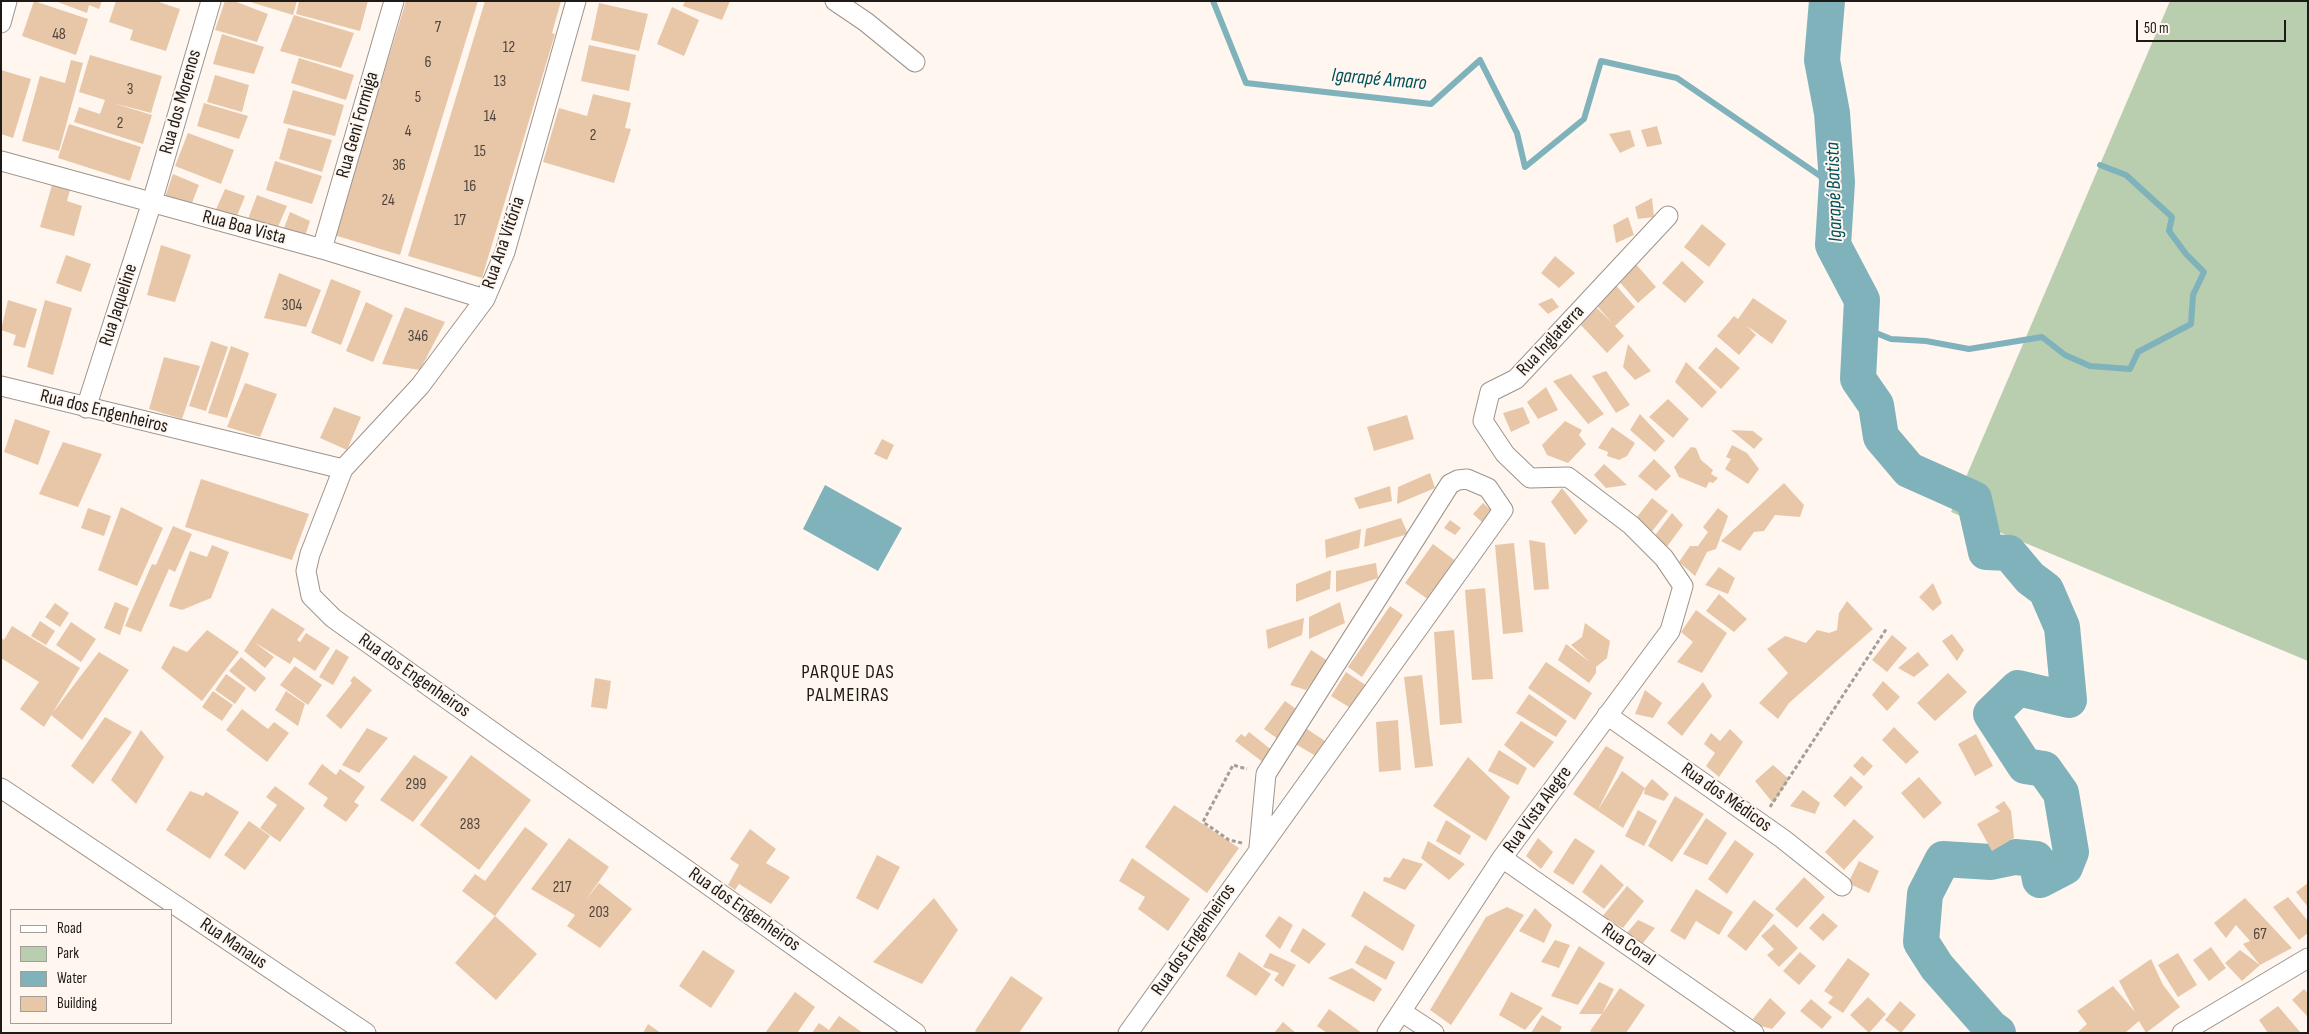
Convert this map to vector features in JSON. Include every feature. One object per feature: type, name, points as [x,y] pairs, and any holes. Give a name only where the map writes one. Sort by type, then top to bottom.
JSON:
[{"type":"street","points":[[1,23],[7,1]]},
{"type":"street","name":"Rua dos Morenos","points":[[152,202],[211,1]]},
{"type":"street","name":"Rua Geni Formiga","points":[[322,249],[394,1]]},
{"type":"street","name":"Rua Ana Vitória","points":[[343,469],[420,386],[485,299],[505,252],[576,1]]},
{"type":"street","points":[[835,1],[866,22],[915,62]]},
{"type":"street","name":"Rua Boa Vista","points":[[1,160],[322,249],[485,299]]},
{"type":"street","name":"Rua Jaqueline","points":[[86,408],[152,202]]},
{"type":"street","name":"Rua Inglaterra","points":[[1668,216],[1516,379],[1490,392],[1483,421],[1505,454],[1530,478],[1568,477],[1630,524],[1664,558],[1683,586]]},
{"type":"street","name":"Rua dos Engenheiros","points":[[1,386],[343,469],[310,554],[306,571],[311,596],[332,618],[916,1033]]},
{"type":"street","name":"Rua dos Engenheiros","points":[[1128,1033],[1259,847],[1503,510],[1488,488],[1467,479],[1458,480],[1450,484],[1266,774]]},
{"type":"street","name":"Rua Vista Alegre","points":[[1387,1033],[1502,858],[1670,631],[1683,586]]},
{"type":"street","name":"Rua dos Médicos","points":[[1607,715],[1760,822],[1842,886]]},
{"type":"street","points":[[1259,847],[1266,774]]},
{"type":"street","name":"Rua Manaus","points":[[1,788],[366,1033]]},
{"type":"street","name":"Rua Coral","points":[[1502,858],[1754,1033]]},
{"type":"street","points":[[2182,1033],[2308,958]]},
{"type":"street","points":[[1402,1012],[1434,1033]]},
{"type":"path","points":[[1760,822],[1887,628]]},
{"type":"path","points":[[1259,847],[1228,840],[1203,822],[1233,765],[1266,774]]},
{"type":"green space","points":[[2170,1],[2308,1],[2308,661],[1951,512]]},
{"type":"water","points":[[825,485],[902,528],[878,571],[803,529]]},
{"type":"building","points":[[34,1],[88,19],[76,55],[22,36]]},
{"type":"building","points":[[55,1],[102,1],[99,9],[89,5],[87,13]]},
{"type":"building","points":[[116,1],[156,1],[180,9],[166,51],[130,40],[133,30],[109,22]]},
{"type":"building","points":[[225,1],[234,1],[268,14],[257,42],[215,30]]},
{"type":"building","points":[[247,1],[297,1],[293,15]]},
{"type":"building","points":[[299,1],[368,1],[360,31],[296,14]]},
{"type":"building","points":[[406,1],[478,1],[400,255],[334,235]]},
{"type":"building","points":[[485,1],[561,1],[552,33],[555,34],[482,278],[408,256]]},
{"type":"building","points":[[685,1],[730,1],[722,20],[683,6]]},
{"type":"building","points":[[599,3],[648,14],[639,51],[591,40]]},
{"type":"building","points":[[672,7],[699,20],[684,56],[657,44]]},
{"type":"building","points":[[294,15],[354,33],[341,68],[280,51]]},
{"type":"building","points":[[222,34],[264,47],[254,74],[213,64]]},
{"type":"building","points":[[589,45],[636,55],[629,91],[581,81]]},
{"type":"building","points":[[90,55],[162,76],[151,113],[113,103],[152,115],[143,144],[74,122],[79,107],[100,114],[105,100],[79,92]]},
{"type":"building","points":[[299,58],[354,75],[346,100],[291,83]]},
{"type":"building","points":[[71,60],[83,63],[59,151],[22,141],[40,76],[65,83]]},
{"type":"building","points":[[1,70],[31,79],[13,138],[1,134]]},
{"type":"building","points":[[215,75],[249,85],[242,112],[207,102]]},
{"type":"building","points":[[293,90],[344,105],[335,136],[283,123]]},
{"type":"building","points":[[593,94],[631,103],[625,128],[631,129],[614,183],[543,162],[559,108],[587,116]]},
{"type":"building","points":[[204,103],[248,116],[239,139],[197,126]]},
{"type":"building","points":[[69,124],[141,147],[130,181],[58,158]]},
{"type":"building","points":[[1657,126],[1662,144],[1647,147],[1641,130]]},
{"type":"building","points":[[288,128],[332,140],[322,172],[279,159]]},
{"type":"building","points":[[1630,130],[1635,146],[1620,153],[1609,134]]},
{"type":"building","points":[[188,133],[234,150],[221,184],[175,166]]},
{"type":"building","points":[[275,161],[322,176],[312,204],[266,190]]},
{"type":"building","points":[[173,174],[199,185],[190,208],[164,200]]},
{"type":"building","points":[[52,185],[70,190],[67,201],[82,206],[74,236],[40,227]]},
{"type":"building","points":[[225,189],[245,196],[235,221],[214,214]]},
{"type":"building","points":[[257,195],[287,206],[277,229],[248,219]]},
{"type":"building","points":[[1652,198],[1654,217],[1638,219],[1635,207]]},
{"type":"building","points":[[290,212],[310,221],[305,236],[284,228]]},
{"type":"building","points":[[1628,217],[1634,235],[1616,243],[1613,225]]},
{"type":"building","points":[[1702,224],[1726,244],[1709,267],[1684,247]]},
{"type":"building","points":[[161,245],[191,255],[175,302],[147,295]]},
{"type":"building","points":[[66,255],[91,264],[81,292],[56,283]]},
{"type":"building","points":[[1555,256],[1575,273],[1559,288],[1541,273]]},
{"type":"building","points":[[1682,261],[1704,282],[1685,303],[1662,283]]},
{"type":"building","points":[[1635,263],[1656,287],[1638,303],[1617,279]]},
{"type":"building","points":[[279,273],[321,290],[306,327],[264,318]]},
{"type":"building","points":[[331,279],[361,291],[341,345],[311,333]]},
{"type":"building","points":[[1613,282],[1635,307],[1615,326],[1624,336],[1607,353],[1580,324],[1597,308],[1611,322],[1593,301]]},
{"type":"building","points":[[1552,298],[1559,307],[1548,314],[1538,304]]},
{"type":"building","points":[[1753,298],[1787,321],[1772,344],[1747,326],[1756,335],[1739,355],[1717,336],[1734,316],[1738,319]]},
{"type":"building","points":[[8,300],[37,309],[25,348],[13,345],[16,335],[1,330]]},
{"type":"building","points":[[45,300],[72,308],[53,375],[27,367]]},
{"type":"building","points":[[366,302],[393,315],[373,362],[346,351]]},
{"type":"building","points":[[405,307],[445,322],[420,370],[382,364]]},
{"type":"building","points":[[211,341],[228,347],[206,411],[189,406]]},
{"type":"building","points":[[1628,344],[1651,371],[1635,380],[1623,367]]},
{"type":"building","points":[[231,346],[249,353],[227,418],[208,413]]},
{"type":"building","points":[[1716,347],[1740,368],[1721,389],[1698,368]]},
{"type":"building","points":[[164,357],[200,366],[182,419],[149,409]]},
{"type":"building","points":[[1686,362],[1717,392],[1702,408],[1675,382]]},
{"type":"building","points":[[1606,371],[1630,405],[1616,413],[1592,376]]},
{"type":"building","points":[[1571,374],[1604,414],[1588,424],[1553,381]]},
{"type":"building","points":[[245,383],[277,394],[260,437],[227,427]]},
{"type":"building","points":[[1546,387],[1558,410],[1538,419],[1527,402]]},
{"type":"building","points":[[1668,399],[1689,419],[1673,438],[1649,417]]},
{"type":"building","points":[[334,407],[361,417],[347,450],[320,438]]},
{"type":"building","points":[[1523,407],[1530,423],[1511,432],[1503,413]]},
{"type":"building","points":[[1640,414],[1665,441],[1655,452],[1630,430]]},
{"type":"building","points":[[1407,415],[1414,439],[1374,451],[1367,427]]},
{"type":"building","points":[[15,419],[50,431],[38,465],[4,452]]},
{"type":"building","points":[[1565,421],[1582,430],[1579,435],[1586,444],[1568,463],[1547,455],[1542,445]]},
{"type":"building","points":[[1612,427],[1635,443],[1627,456],[1619,460],[1607,456],[1608,452],[1598,448]]},
{"type":"building","points":[[1731,430],[1753,431],[1763,439],[1754,449]]},
{"type":"building","points":[[882,439],[894,445],[887,460],[874,454]]},
{"type":"building","points":[[63,442],[102,454],[78,507],[39,494]]},
{"type":"building","points":[[1732,445],[1747,453],[1759,469],[1748,484],[1725,469],[1731,459],[1726,457]]},
{"type":"building","points":[[1691,447],[1696,448],[1701,460],[1713,470],[1711,474],[1718,478],[1713,483],[1709,482],[1706,488],[1679,477],[1674,467]]},
{"type":"building","points":[[1654,459],[1671,476],[1656,491],[1638,476]]},
{"type":"building","points":[[1604,464],[1627,485],[1606,488],[1594,475]]},
{"type":"building","points":[[1430,473],[1435,488],[1397,504],[1398,487]]},
{"type":"building","points":[[201,479],[309,514],[292,560],[185,527]]},
{"type":"building","points":[[1784,483],[1804,505],[1800,517],[1775,515],[1764,531],[1754,532],[1740,551],[1721,541]]},
{"type":"building","points":[[1390,486],[1392,501],[1359,509],[1354,498]]},
{"type":"building","points":[[1562,488],[1588,521],[1575,535],[1551,502]]},
{"type":"building","points":[[1652,498],[1668,511],[1650,534],[1633,522]]},
{"type":"building","points":[[1483,503],[1493,512],[1483,523],[1473,514]]},
{"type":"building","points":[[121,507],[163,528],[137,586],[98,570]]},
{"type":"building","points":[[88,508],[111,516],[104,536],[81,528]]},
{"type":"building","points":[[1718,508],[1728,516],[1726,522],[1716,549],[1707,552],[1695,576],[1679,562],[1690,546],[1698,546],[1708,532],[1703,527]]},
{"type":"building","points":[[1672,513],[1683,525],[1666,548],[1653,538]]},
{"type":"building","points":[[1401,518],[1408,534],[1364,547],[1366,529]]},
{"type":"building","points":[[1450,520],[1461,528],[1455,535],[1444,528]]},
{"type":"building","points":[[173,526],[192,534],[175,572],[169,569],[141,632],[125,626],[152,564],[156,565]]},
{"type":"building","points":[[1361,529],[1359,548],[1326,558],[1325,540]]},
{"type":"building","points":[[1529,540],[1545,543],[1549,589],[1534,590]]},
{"type":"building","points":[[1514,543],[1523,632],[1503,634],[1495,545]]},
{"type":"building","points":[[1433,544],[1457,562],[1429,600],[1405,583]]},
{"type":"building","points":[[212,545],[229,552],[211,598],[182,610],[169,606],[190,551],[207,557]]},
{"type":"building","points":[[1376,563],[1378,578],[1336,592],[1336,571]]},
{"type":"building","points":[[1719,567],[1735,578],[1728,594],[1705,585]]},
{"type":"building","points":[[1331,570],[1330,589],[1296,602],[1296,584]]},
{"type":"building","points":[[1933,583],[1942,603],[1933,611],[1919,597]]},
{"type":"building","points":[[1485,588],[1493,679],[1472,680],[1465,590]]},
{"type":"building","points":[[1719,594],[1747,619],[1734,632],[1706,611]]},
{"type":"building","points":[[1847,601],[1873,629],[1789,703],[1778,719],[1759,703],[1788,673],[1767,649],[1785,636],[1806,643],[1817,630],[1829,633],[1837,630],[1839,613]]},
{"type":"building","points":[[115,602],[129,608],[120,635],[104,628]]},
{"type":"building","points":[[1340,602],[1345,623],[1309,639],[1309,617]]},
{"type":"building","points":[[55,603],[69,613],[60,627],[45,617]]},
{"type":"building","points":[[1390,606],[1403,615],[1362,677],[1348,667]]},
{"type":"building","points":[[272,608],[305,629],[297,640],[300,642],[306,633],[330,648],[315,671],[294,657],[290,664],[254,642],[274,657],[265,668],[244,651]]},
{"type":"building","points":[[1696,610],[1727,633],[1702,673],[1677,662],[1693,642],[1681,632]]},
{"type":"building","points":[[1304,618],[1302,635],[1268,649],[1266,630]]},
{"type":"building","points":[[40,621],[55,631],[46,645],[31,636]]},
{"type":"building","points":[[71,622],[96,639],[81,662],[56,645]]},
{"type":"building","points":[[1585,623],[1610,641],[1607,658],[1596,667],[1596,673],[1589,683],[1558,660],[1566,644],[1590,662],[1571,645],[1582,637]]},
{"type":"building","points":[[12,626],[80,668],[44,727],[20,709],[39,682],[1,658],[1,638],[4,640]]},
{"type":"building","points":[[207,630],[239,652],[202,701],[161,668],[173,646],[187,652]]},
{"type":"building","points":[[1454,630],[1462,723],[1440,725],[1434,632]]},
{"type":"building","points":[[1952,634],[1964,650],[1957,661],[1942,641]]},
{"type":"building","points":[[1892,635],[1907,648],[1887,672],[1872,660]]},
{"type":"building","points":[[336,649],[349,657],[333,685],[319,677]]},
{"type":"building","points":[[1311,650],[1328,661],[1306,690],[1290,685]]},
{"type":"building","points":[[99,652],[129,670],[82,740],[51,715]]},
{"type":"building","points":[[1918,652],[1929,665],[1914,677],[1898,668]]},
{"type":"building","points":[[241,657],[266,678],[255,692],[229,671]]},
{"type":"building","points":[[1546,662],[1592,693],[1575,720],[1528,688]]},
{"type":"building","points":[[295,666],[322,685],[308,705],[280,685]]},
{"type":"building","points":[[1346,672],[1367,686],[1352,709],[1331,696]]},
{"type":"building","points":[[1948,673],[1967,692],[1935,721],[1917,703]]},
{"type":"building","points":[[226,674],[246,688],[235,704],[215,690]]},
{"type":"building","points":[[1422,675],[1433,766],[1415,768],[1404,677]]},
{"type":"building","points":[[354,676],[372,690],[341,729],[326,716],[352,683],[350,681]]},
{"type":"building","points":[[595,678],[611,681],[607,709],[591,707]]},
{"type":"building","points":[[1883,681],[1900,697],[1887,711],[1872,695]]},
{"type":"building","points":[[1703,682],[1712,696],[1682,736],[1667,723]]},
{"type":"building","points":[[1645,690],[1662,703],[1653,718],[1635,714]]},
{"type":"building","points":[[213,691],[233,705],[222,721],[202,707]]},
{"type":"building","points":[[286,691],[305,704],[298,726],[275,710]]},
{"type":"building","points":[[1529,694],[1567,721],[1556,737],[1516,713]]},
{"type":"building","points":[[1285,701],[1299,711],[1278,739],[1264,729]]},
{"type":"building","points":[[242,709],[268,729],[274,722],[289,733],[267,762],[226,730]]},
{"type":"building","points":[[105,717],[132,732],[93,784],[71,766]]},
{"type":"building","points":[[1398,720],[1401,770],[1379,772],[1376,722]]},
{"type":"building","points":[[1521,721],[1554,742],[1534,768],[1504,745]]},
{"type":"building","points":[[1304,727],[1328,743],[1319,758],[1294,743]]},
{"type":"building","points":[[1894,727],[1919,752],[1906,764],[1882,740]]},
{"type":"building","points":[[367,728],[388,738],[359,773],[342,765]]},
{"type":"building","points":[[1730,729],[1743,742],[1719,777],[1706,766],[1715,753],[1704,744],[1711,733],[1720,741]]},
{"type":"building","points":[[141,730],[164,757],[136,804],[111,780]]},
{"type":"building","points":[[1249,732],[1273,751],[1264,763],[1235,741],[1241,734],[1245,737]]},
{"type":"building","points":[[1976,734],[1993,766],[1975,776],[1958,744]]},
{"type":"building","points":[[1606,746],[1624,757],[1598,810],[1622,771],[1645,788],[1623,828],[1573,794]]},
{"type":"building","points":[[1499,750],[1527,768],[1518,785],[1488,771]]},
{"type":"building","points":[[414,755],[448,777],[413,822],[380,800]]},
{"type":"building","points":[[471,755],[531,800],[479,870],[420,825]]},
{"type":"building","points":[[1862,756],[1873,766],[1864,776],[1853,766]]},
{"type":"building","points":[[1468,757],[1510,797],[1486,841],[1433,806]]},
{"type":"building","points":[[322,764],[336,775],[340,769],[365,787],[354,802],[359,805],[346,822],[323,806],[328,798],[308,784]]},
{"type":"building","points":[[1773,765],[1789,779],[1773,803],[1755,781]]},
{"type":"building","points":[[1851,776],[1863,787],[1845,807],[1833,796]]},
{"type":"building","points":[[1919,777],[1942,803],[1924,819],[1901,793]]},
{"type":"building","points":[[1652,779],[1669,794],[1664,801],[1644,794],[1645,788]]},
{"type":"building","points":[[275,786],[305,808],[280,842],[260,828],[277,805],[266,797]]},
{"type":"building","points":[[1803,790],[1820,803],[1815,814],[1790,806]]},
{"type":"building","points":[[190,791],[203,796],[206,792],[239,812],[210,859],[166,830]]},
{"type":"building","points":[[1675,796],[1704,814],[1672,862],[1648,846]]},
{"type":"building","points":[[2004,801],[2011,811],[2014,838],[1992,851],[1977,824],[2000,811],[1995,807]]},
{"type":"building","points":[[1174,805],[1239,848],[1207,893],[1145,847]]},
{"type":"building","points":[[1638,810],[1657,821],[1644,846],[1625,836]]},
{"type":"building","points":[[1706,818],[1727,833],[1707,865],[1683,854]]},
{"type":"building","points":[[1854,819],[1874,837],[1844,870],[1825,852]]},
{"type":"building","points":[[1446,820],[1471,836],[1460,855],[1436,841]]},
{"type":"building","points":[[249,821],[270,836],[245,870],[224,855]]},
{"type":"building","points":[[525,827],[548,844],[495,916],[462,891],[475,874],[485,881]]},
{"type":"building","points":[[750,829],[776,849],[766,863],[790,877],[771,904],[739,884],[735,890],[728,885],[739,865],[730,859]]},
{"type":"building","points":[[569,838],[609,867],[585,901],[599,883],[632,909],[600,948],[567,926],[575,915],[531,889]]},
{"type":"building","points":[[1538,838],[1553,852],[1541,869],[1526,856]]},
{"type":"building","points":[[1575,838],[1595,851],[1573,885],[1553,872]]},
{"type":"building","points":[[1735,840],[1754,854],[1727,894],[1708,879]]},
{"type":"building","points":[[1428,841],[1465,864],[1449,880],[1421,858]]},
{"type":"building","points":[[877,855],[900,867],[878,910],[856,898]]},
{"type":"building","points":[[1132,858],[1190,899],[1168,931],[1138,909],[1145,897],[1119,881]]},
{"type":"building","points":[[1403,858],[1423,864],[1405,890],[1383,881],[1384,877],[1390,878]]},
{"type":"building","points":[[1859,861],[1879,871],[1869,893],[1848,883]]},
{"type":"building","points":[[1601,864],[1624,885],[1604,909],[1582,892]]},
{"type":"building","points":[[1804,877],[1825,897],[1797,928],[1775,909]]},
{"type":"building","points":[[2308,883],[2308,907],[2296,892]]},
{"type":"building","points":[[1627,886],[1644,901],[1623,928],[1602,917]]},
{"type":"building","points":[[1696,889],[1733,912],[1719,935],[1696,921],[1685,940],[1670,931]]},
{"type":"building","points":[[1364,891],[1415,925],[1403,951],[1351,916]]},
{"type":"building","points":[[2288,897],[2308,921],[2308,933],[2299,940],[2273,907]]},
{"type":"building","points":[[934,898],[958,930],[922,984],[873,962]]},
{"type":"building","points":[[2245,898],[2292,948],[2260,965],[2243,944],[2250,941],[2236,925],[2226,938],[2214,923]]},
{"type":"building","points":[[1754,900],[1774,915],[1746,951],[1727,936]]},
{"type":"building","points":[[1507,907],[1524,915],[1451,1025],[1430,1010],[1486,917]]},
{"type":"building","points":[[1535,908],[1552,925],[1544,943],[1519,931]]},
{"type":"building","points":[[1823,913],[1838,926],[1823,941],[1809,928]]},
{"type":"building","points":[[495,916],[537,954],[496,1000],[455,963]]},
{"type":"building","points":[[1279,916],[1293,925],[1280,949],[1265,936]]},
{"type":"building","points":[[1638,920],[1655,928],[1643,943],[1626,934]]},
{"type":"building","points":[[1774,924],[1798,948],[1779,967],[1767,955],[1774,949],[1761,936]]},
{"type":"building","points":[[1303,928],[1326,944],[1309,964],[1290,951]]},
{"type":"building","points":[[1555,940],[1570,945],[1559,968],[1541,962]]},
{"type":"building","points":[[1365,945],[1395,962],[1386,980],[1355,963]]},
{"type":"building","points":[[1579,946],[1605,963],[1578,1005],[1551,996]]},
{"type":"building","points":[[2211,947],[2226,968],[2209,981],[2193,960]]},
{"type":"building","points":[[703,950],[735,971],[711,1008],[679,986]]},
{"type":"building","points":[[2240,950],[2260,965],[2242,981],[2225,963]]},
{"type":"building","points":[[1239,952],[1271,974],[1256,996],[1226,976]]},
{"type":"building","points":[[1800,952],[1816,966],[1799,985],[1783,971]]},
{"type":"building","points":[[1270,953],[1296,965],[1283,987],[1274,980],[1279,973],[1263,967]]},
{"type":"building","points":[[2178,953],[2197,985],[2178,997],[2158,965]]},
{"type":"building","points":[[1848,958],[1870,974],[1843,1013],[1828,1003],[1833,997],[1824,991]]},
{"type":"building","points":[[2151,959],[2163,985],[2180,1007],[2146,1033],[2139,1021],[2125,1033],[2077,1033],[2087,1024],[2077,1011],[2113,986],[2135,1012],[2119,981]]},
{"type":"building","points":[[1352,968],[1382,989],[1374,1002],[1328,978]]},
{"type":"building","points":[[1011,976],[1043,998],[1019,1033],[978,1033],[975,1031]]},
{"type":"building","points":[[1599,982],[1614,989],[1602,1014],[1579,1014]]},
{"type":"building","points":[[1620,988],[1645,1005],[1626,1033],[1593,1033],[1590,1031]]},
{"type":"building","points":[[2304,989],[2308,993],[2308,1017],[2292,1000]]},
{"type":"building","points":[[795,992],[815,1007],[797,1033],[765,1033]]},
{"type":"building","points":[[1511,992],[1543,1008],[1525,1030],[1499,1015]]},
{"type":"building","points":[[1868,997],[1886,1014],[1869,1033],[1850,1015]]},
{"type":"building","points":[[1770,998],[1786,1013],[1772,1029],[1761,1026],[1753,1019]]},
{"type":"building","points":[[1811,999],[1832,1017],[1822,1029],[1800,1011]]},
{"type":"building","points":[[1900,1001],[1916,1015],[1901,1033],[1885,1020]]},
{"type":"building","points":[[2278,1006],[2301,1033],[2268,1033],[2259,1020]]},
{"type":"building","points":[[1329,1009],[1362,1033],[1327,1033],[1317,1026]]},
{"type":"building","points":[[1542,1015],[1562,1027],[1559,1033],[1531,1033]]},
{"type":"building","points":[[839,1016],[863,1033],[812,1033],[819,1023],[829,1030]]},
{"type":"building","points":[[1283,1022],[1296,1033],[1274,1033]]},
{"type":"building","points":[[648,1024],[661,1033],[643,1033]]},
{"type":"waterway","name":"Igarapé Amaro","points":[[1213,1],[1246,83],[1431,104],[1480,60],[1517,133],[1525,167],[1584,119],[1601,61],[1677,78],[1835,186]]},
{"type":"waterway","name":"Igarapé Batista","points":[[1827,1],[1822,60],[1832,113],[1837,182],[1833,245],[1862,300],[1858,379],[1876,405],[1881,437],[1909,470],[1974,499],[1986,552],[2009,553],[2030,578],[2046,590],[2062,627],[2069,700],[2018,688],[1991,714],[2025,766],[2044,769],[2061,793],[2071,852],[2065,867],[2040,880],[2036,859],[2015,857],[1991,862],[1943,859],[1925,894],[1921,942],[1937,967],[1991,1028],[1998,1033]]},
{"type":"waterway","points":[[1861,327],[1891,339],[1926,341],[1969,349],[2042,337],[2065,355],[2090,366],[2130,369],[2138,352],[2191,324],[2193,295],[2204,272],[2186,254],[2169,231],[2172,217],[2126,175],[2100,165]]},
{"type":"district","name":"PARQUE DAS PALMEIRAS","points":[[848,684]]}]
